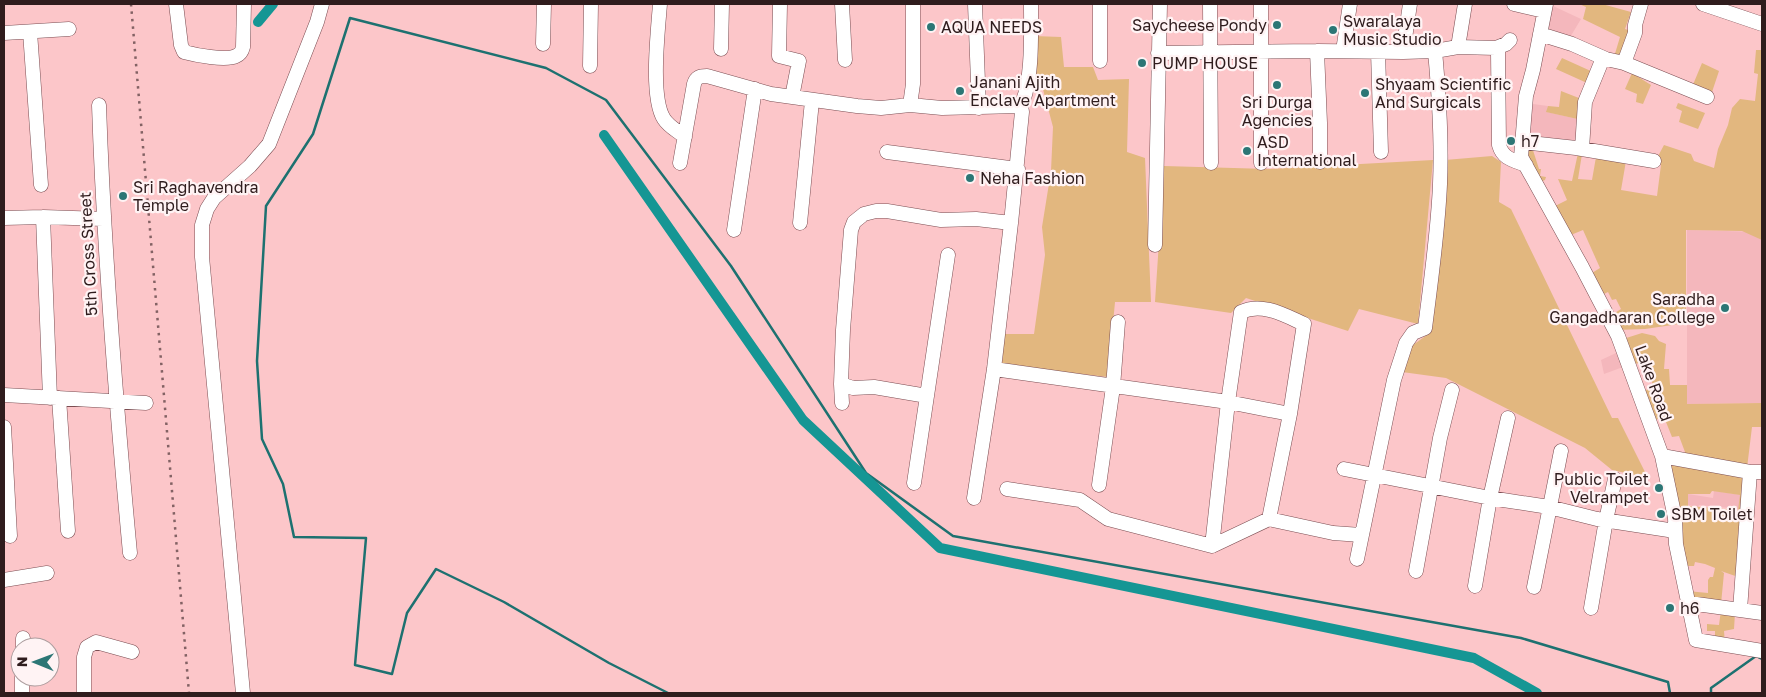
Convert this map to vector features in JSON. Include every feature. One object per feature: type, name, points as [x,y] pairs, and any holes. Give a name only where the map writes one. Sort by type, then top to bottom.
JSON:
[{"type":"street","points":[[176,4],[180,45],[184,52],[192,55],[235,57],[241,53],[243,47],[244,4]]},
{"type":"street","points":[[243,693],[202,258],[202,225],[207,209],[214,198],[262,154],[272,137],[322,4]]},
{"type":"street","points":[[543,44],[544,4]]},
{"type":"street","points":[[590,66],[591,4]]},
{"type":"street","points":[[660,4],[656,78],[658,99],[663,117],[668,124],[685,137]]},
{"type":"street","points":[[721,49],[722,4]]},
{"type":"street","points":[[780,4],[780,56],[798,61],[792,97]]},
{"type":"street","points":[[842,4],[844,60]]},
{"type":"street","points":[[910,104],[913,84],[913,4]]},
{"type":"street","points":[[975,4],[979,108]]},
{"type":"street","points":[[974,498],[994,369],[1018,169],[1021,106],[1024,100],[1028,73],[1031,4]]},
{"type":"street","points":[[1100,4],[1100,61]]},
{"type":"street","points":[[1155,245],[1160,4]]},
{"type":"street","points":[[1210,4],[1211,163]]},
{"type":"street","points":[[1260,4],[1261,163]]},
{"type":"street","points":[[1343,51],[1350,4]]},
{"type":"street","points":[[1403,52],[1410,4]]},
{"type":"street","points":[[1458,47],[1465,4]]},
{"type":"street","points":[[1515,4],[1545,7]]},
{"type":"street","points":[[1624,63],[1635,33],[1635,25],[1642,4]]},
{"type":"street","points":[[1703,4],[1762,24]]},
{"type":"street","name":"Lake Road","points":[[1545,7],[1526,96],[1521,157],[1618,336],[1662,456],[1675,518],[1675,531],[1696,640],[1762,652]]},
{"type":"street","points":[[4,33],[69,30]]},
{"type":"street","points":[[30,32],[41,185]]},
{"type":"street","points":[[1540,34],[1572,44],[1603,58],[1624,63],[1707,97]]},
{"type":"street","points":[[1158,53],[1435,51],[1458,47],[1496,48],[1510,40]]},
{"type":"street","points":[[1496,48],[1498,52],[1501,153],[1505,157],[1526,165]]},
{"type":"street","points":[[1316,51],[1320,162]]},
{"type":"street","points":[[1378,51],[1381,152]]},
{"type":"street","points":[[1357,559],[1394,380],[1406,343],[1414,334],[1425,328],[1436,242],[1440,184],[1439,105],[1435,51]]},
{"type":"street","points":[[1582,149],[1585,102],[1603,58]]},
{"type":"street","points":[[680,163],[695,79],[700,76],[707,76],[771,94],[812,101],[881,108],[910,104],[942,108],[1021,106]]},
{"type":"street","points":[[734,230],[755,89]]},
{"type":"street","points":[[800,223],[812,101]]},
{"type":"street","name":"5th Cross Street","points":[[99,105],[103,219],[115,401],[130,553]]},
{"type":"street","points":[[1522,142],[1582,149],[1654,161]]},
{"type":"street","points":[[887,152],[1018,169]]},
{"type":"street","points":[[842,403],[841,384],[847,272],[851,230],[854,222],[864,214],[887,211],[941,220],[976,219],[1011,223]]},
{"type":"street","points":[[4,218],[43,216],[103,219]]},
{"type":"street","points":[[43,216],[54,398],[68,531]]},
{"type":"street","points":[[914,483],[948,255]]},
{"type":"street","points":[[1212,546],[1228,402],[1241,312],[1250,308],[1265,308],[1304,324],[1290,414],[1269,519]]},
{"type":"street","points":[[1099,485],[1113,387],[1118,322]]},
{"type":"street","points":[[994,369],[1228,402],[1290,414]]},
{"type":"street","points":[[841,384],[853,388],[874,387],[927,396]]},
{"type":"street","points":[[1416,571],[1440,438],[1452,390]]},
{"type":"street","points":[[4,395],[146,403]]},
{"type":"street","points":[[1475,586],[1490,498],[1508,418]]},
{"type":"street","points":[[4,427],[10,536]]},
{"type":"street","points":[[1534,588],[1561,452]]},
{"type":"street","points":[[1662,456],[1756,472],[1740,610]]},
{"type":"street","points":[[1344,469],[1490,498],[1549,507],[1606,520],[1675,531]]},
{"type":"street","points":[[1591,608],[1615,479]]},
{"type":"street","points":[[1007,489],[1080,500],[1108,519],[1212,546],[1269,519],[1333,533],[1361,535]]},
{"type":"street","points":[[4,580],[46,573]]},
{"type":"street","points":[[1689,603],[1762,613]]},
{"type":"street","points":[[84,693],[84,657],[87,647],[96,642],[132,652]]},
{"type":"shaded area","points":[[1579,4],[1602,4],[1631,12],[1625,29],[1634,32],[1624,59],[1614,57],[1620,37],[1583,19],[1586,7]]},
{"type":"shaded area","points":[[1551,5],[1581,19],[1569,39],[1544,32]]},
{"type":"shaded area","points":[[1034,36],[1061,37],[1064,67],[1093,67],[1098,80],[1129,79],[1127,152],[1145,158],[1151,302],[1115,302],[1108,377],[1002,365],[1004,334],[1034,334],[1045,255],[1042,227],[1051,171],[1053,127],[1040,78],[1032,75]]},
{"type":"shaded area","points":[[1756,50],[1762,50],[1762,240],[1742,231],[1686,230],[1686,323],[1645,329],[1616,330],[1610,316],[1621,309],[1616,299],[1612,300],[1608,292],[1604,294],[1602,291],[1599,293],[1587,276],[1600,268],[1583,230],[1566,237],[1522,157],[1531,144],[1539,169],[1541,169],[1540,176],[1546,177],[1545,180],[1540,182],[1553,207],[1567,200],[1558,179],[1572,181],[1578,153],[1582,154],[1578,179],[1592,180],[1596,157],[1626,161],[1621,190],[1657,196],[1661,165],[1656,160],[1664,145],[1691,154],[1694,161],[1714,168],[1718,149],[1728,125],[1732,108],[1740,99],[1755,101],[1758,74],[1754,73]]},
{"type":"shaded area","points":[[1562,58],[1593,72],[1587,83],[1556,69]]},
{"type":"shaded area","points":[[1702,63],[1719,71],[1711,95],[1692,87]]},
{"type":"shaded area","points":[[1632,73],[1651,85],[1643,104],[1636,102],[1637,94],[1625,89]]},
{"type":"shaded area","points":[[1561,91],[1584,100],[1582,120],[1546,112],[1548,106],[1559,107]]},
{"type":"shaded area","points":[[1678,103],[1705,113],[1698,129],[1679,122],[1682,111],[1676,108]]},
{"type":"shaded area","points":[[1533,104],[1548,106],[1547,112],[1582,120],[1580,147],[1524,136],[1526,109],[1532,110]]},
{"type":"shaded area","points":[[1492,156],[1501,162],[1499,202],[1511,209],[1612,418],[1618,418],[1648,478],[1612,470],[1585,448],[1446,378],[1402,372],[1413,345],[1431,332],[1445,160]]},
{"type":"shaded area","points":[[1433,160],[1418,324],[1359,309],[1348,331],[1246,298],[1231,313],[1155,302],[1164,166],[1268,169]]},
{"type":"shaded area","name":"Saradha Gangadharan College","points":[[1687,230],[1762,232],[1762,403],[1687,404]]},
{"type":"shaded area","points":[[1642,333],[1655,336],[1659,341],[1666,344],[1664,369],[1669,369],[1670,385],[1687,385],[1687,404],[1762,403],[1762,427],[1752,427],[1747,468],[1685,459],[1685,452],[1679,436],[1672,437],[1664,417],[1649,422],[1644,391],[1653,387],[1650,374],[1639,363],[1635,364],[1620,340]]},
{"type":"shaded area","points":[[1616,353],[1623,367],[1604,374],[1601,360]]},
{"type":"shaded area","points":[[1665,458],[1745,475],[1741,578],[1721,571],[1724,573],[1721,604],[1689,600],[1687,591],[1708,593],[1708,580],[1710,577],[1713,577],[1715,568],[1695,562],[1694,566],[1688,566],[1687,576]],"holes":[[[1712,491],[1740,495],[1738,510],[1688,506],[1688,494],[1710,494]]]},
{"type":"shaded area","points":[[1714,491],[1741,495],[1740,509],[1688,505],[1688,494],[1713,498]]},
{"type":"shaded area","points":[[1721,610],[1735,613],[1734,629],[1724,631],[1725,643],[1715,642],[1715,631],[1707,631],[1707,624],[1719,625]]},
{"type":"waterway","points":[[258,22],[273,4]]},
{"type":"waterway","points":[[668,693],[609,663],[504,602],[436,569],[407,613],[392,674],[355,665],[366,538],[294,537],[283,484],[262,439],[257,361],[266,206],[313,134],[350,18],[546,68],[606,100],[731,266],[866,473],[953,536],[1521,638],[1668,682],[1670,693]]},
{"type":"waterway","points":[[604,135],[803,420],[940,548],[1474,658],[1537,693]]},
{"type":"waterway","points":[[1711,693],[1711,688],[1756,656],[1762,659]]},
{"type":"railway","points":[[131,4],[189,693]]},
{"type":"place","name":"Saycheese Pondy","points":[[1277,25]]},
{"type":"place","name":"AQUA NEEDS","points":[[931,27]]},
{"type":"place","name":"Swaralaya Music Studio","points":[[1333,30]]},
{"type":"place","name":"PUMP HOUSE","points":[[1142,63]]},
{"type":"place","name":"Sri Durga Agencies","points":[[1277,85]]},
{"type":"place","name":"Janani Ajith Enclave Apartment","points":[[960,91]]},
{"type":"place","name":"Shyaam Scientific And Surgicals","points":[[1365,93]]},
{"type":"place","name":"h7","points":[[1511,141]]},
{"type":"place","name":"ASD International","points":[[1247,151]]},
{"type":"place","name":"Neha Fashion","points":[[970,178]]},
{"type":"place","name":"Sri Raghavendra Temple","points":[[123,196]]},
{"type":"place","name":"Saradha Gangadharan College","points":[[1725,308]]},
{"type":"place","name":"Public Toilet Velrampet","points":[[1659,488]]},
{"type":"place","name":"SBM Toilet","points":[[1661,514]]},
{"type":"place","name":"h6","points":[[1670,608]]}]
